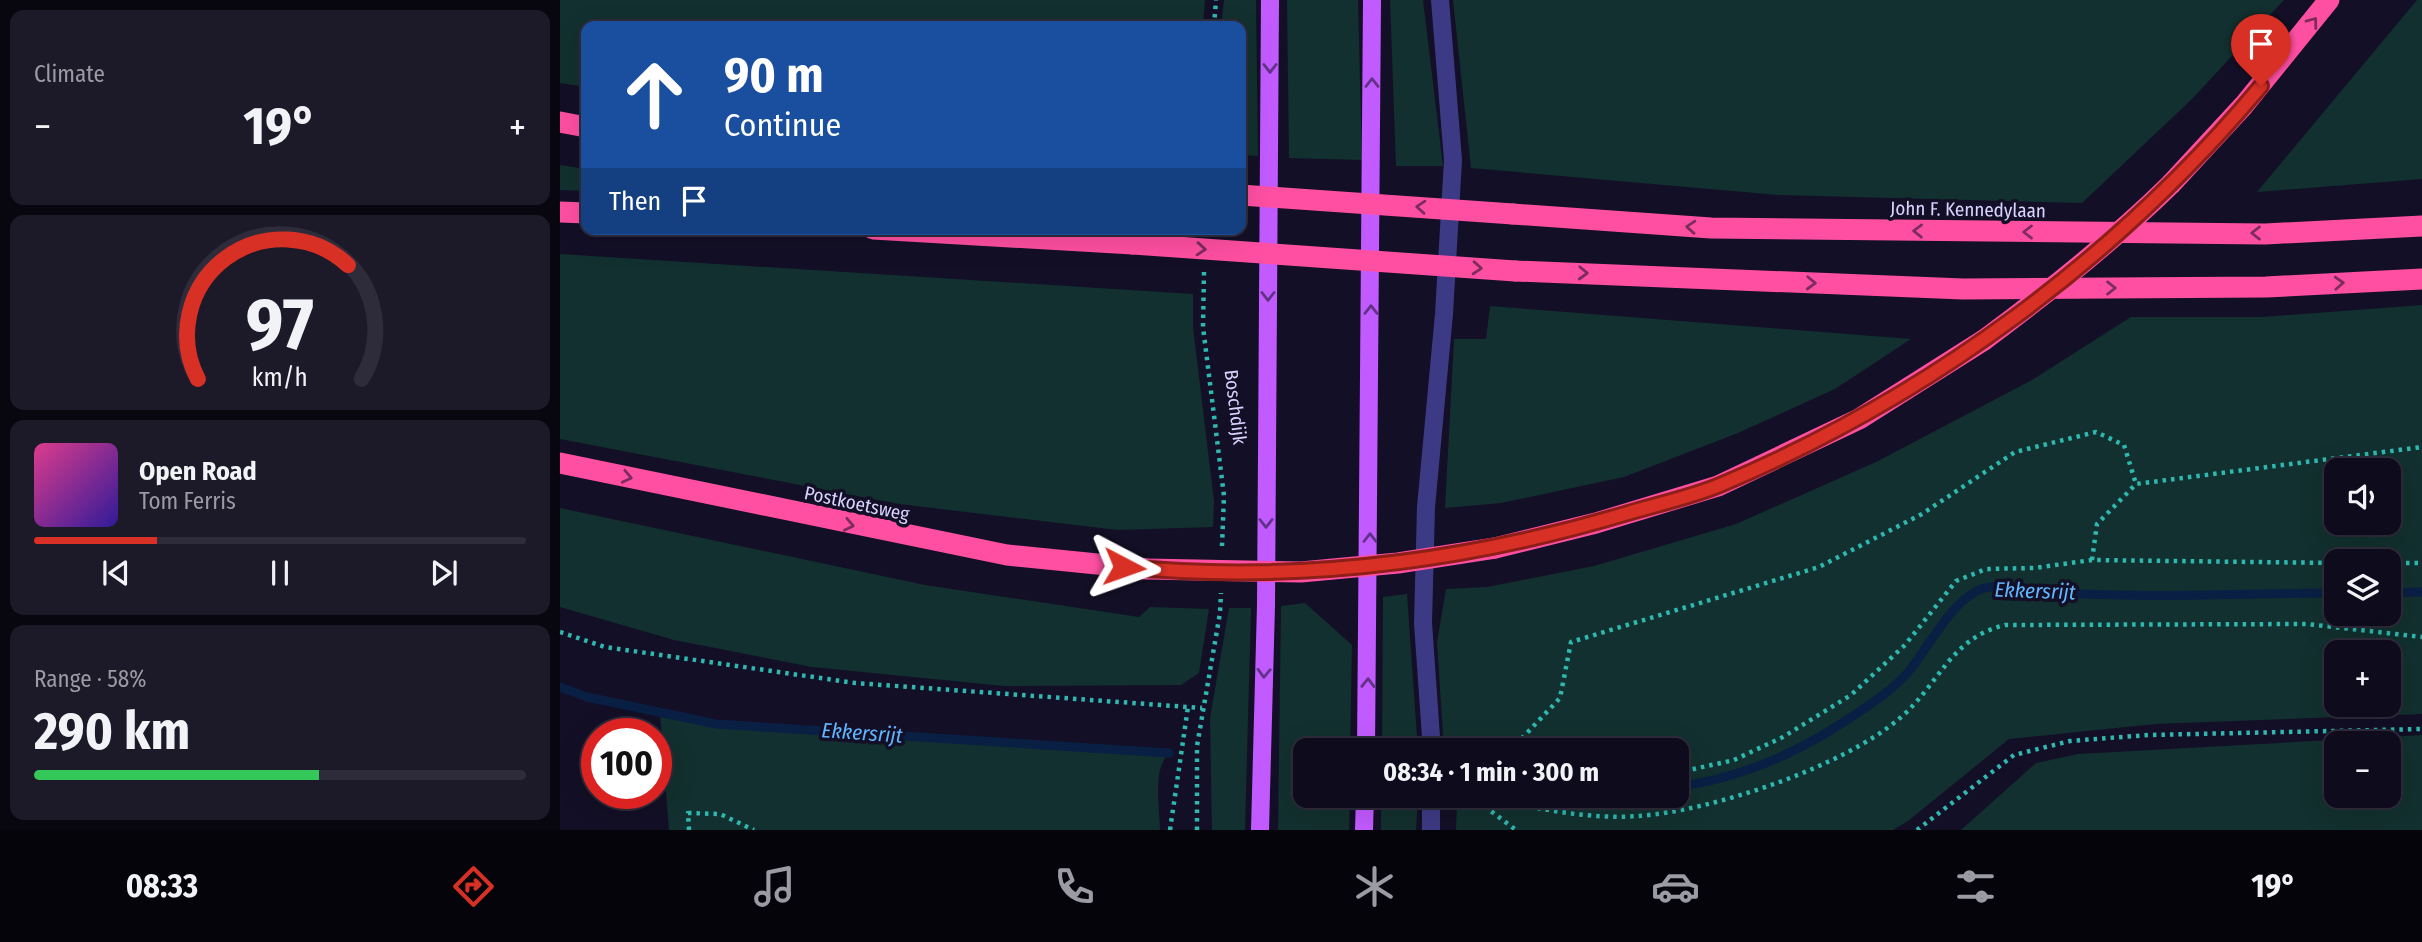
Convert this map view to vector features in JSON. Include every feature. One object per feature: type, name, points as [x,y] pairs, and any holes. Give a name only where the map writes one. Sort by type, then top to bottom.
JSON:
[{"type":"highway","name":"Postkoetsweg","points":[[560,463],[1007,555],[1147,569],[1301,572],[1398,563],[1494,548],[1596,523],[1718,486],[1859,419],[1984,340],[2056,287],[2133,222],[2244,106],[2329,0]]},
{"type":"highway","points":[[560,122],[581,126]]},
{"type":"highway","name":"John F. Kennedylaan","points":[[1246,195],[1739,229],[2265,234],[2422,226]]},
{"type":"highway","points":[[560,212],[581,213]]},
{"type":"highway","points":[[977,235],[1515,271],[1963,289],[2266,287],[2422,279]]},
{"type":"main road","name":"Boschdijk","points":[[1259,830],[1266,605],[1270,0]]},
{"type":"main road","points":[[1366,738],[1372,0]]},
{"type":"main road","points":[[1364,830],[1365,808]]},
{"type":"street","points":[[1431,738],[1423,623],[1426,507],[1444,314],[1452,160],[1440,0]]},
{"type":"street","points":[[1431,808],[1431,830]]},
{"type":"path","points":[[1214,21],[1216,0]]},
{"type":"path","name":"Boschdijk","points":[[1204,271],[1203,327],[1224,496],[1222,548]]},
{"type":"path","points":[[1522,738],[1560,698],[1571,642],[1819,567],[1922,514],[2015,452],[2096,432],[2124,445],[2136,484]]},
{"type":"path","points":[[2092,560],[2097,524],[2136,484],[2422,447]]},
{"type":"path","points":[[1689,770],[1734,760],[1783,737],[1851,695],[1905,645],[1956,581],[1986,569],[2034,568],[2092,560],[2324,563]]},
{"type":"path","points":[[2401,563],[2422,563]]},
{"type":"path","points":[[1197,830],[1197,746],[1220,613],[1221,587]]},
{"type":"path","points":[[1689,808],[1784,780],[1842,755],[1901,718],[1969,639],[1985,630],[2005,625],[2307,624],[2422,637]]},
{"type":"path","points":[[560,632],[605,647],[855,683],[1202,708]]},
{"type":"path","points":[[1170,830],[1188,707]]},
{"type":"path","points":[[1917,830],[2014,755],[2070,741],[2148,735],[2422,729]]},
{"type":"path","points":[[1487,808],[1516,830]]},
{"type":"path","points":[[1534,808],[1553,812],[1637,816],[1686,808]]},
{"type":"path","points":[[690,830],[688,814],[720,814],[754,830]]},
{"type":"green space","points":[[560,0],[1205,0],[1203,21],[581,21],[581,86],[560,83]]},
{"type":"green space","points":[[1224,0],[1256,0],[1258,156],[1246,155],[1246,21],[1222,21]]},
{"type":"green space","points":[[1287,0],[1358,0],[1362,160],[1289,158]]},
{"type":"green space","points":[[1390,0],[1423,0],[1443,166],[1396,166]]},
{"type":"green space","points":[[1453,0],[2284,0],[2191,100],[2082,203],[1778,195],[1471,168]]},
{"type":"green space","points":[[2417,0],[2422,0],[2422,179],[2257,192]]},
{"type":"green space","points":[[560,165],[581,168],[581,191],[560,190]]},
{"type":"green space","points":[[560,254],[1193,294],[1193,327],[1214,501],[1213,527],[1118,530],[899,504],[560,439]]},
{"type":"green space","points":[[2422,305],[2422,714],[2401,715],[2401,640],[2324,640],[2324,717],[2342,717],[2155,724],[2009,739],[1908,821],[1893,830],[1456,830],[1457,808],[1689,808],[1689,738],[1443,738],[1437,642],[1446,589],[1487,587],[1594,566],[1736,524],[1876,462],[2032,380],[2131,317],[2262,317]]},
{"type":"green space","points":[[1490,306],[1911,339],[1835,389],[1738,433],[1624,477],[1501,503],[1445,508],[1454,339],[1486,339]]},
{"type":"green space","points":[[560,508],[925,585],[1139,617],[1150,607],[1209,609],[1199,673],[1181,685],[1004,686],[812,667],[674,640],[560,607]]},
{"type":"green space","points":[[1407,594],[1417,738],[1382,738],[1383,597]]},
{"type":"green space","points":[[1305,603],[1352,645],[1350,738],[1293,738],[1293,808],[1350,808],[1349,830],[1278,830],[1281,606]]},
{"type":"green space","points":[[1229,608],[1251,608],[1245,830],[1212,830],[1210,718]]},
{"type":"green space","points":[[660,714],[771,727],[1168,755],[1158,780],[1160,830],[669,830],[667,809],[672,809],[672,718],[660,718]]},
{"type":"green space","points":[[2422,735],[2422,830],[1961,830],[2036,763],[2078,754],[2324,740],[2324,808],[2401,808],[2401,736]]},
{"type":"green space","points":[[1381,808],[1417,808],[1416,830],[1381,830]]},
{"type":"waterway","name":"Ekkersrijt","points":[[1689,785],[1748,770],[1835,728],[1897,683],[1958,606],[1967,597],[1985,588],[2004,586],[2051,592],[2122,595],[2324,593]]},
{"type":"waterway","name":"Ekkersrijt","points":[[2401,593],[2422,592]]},
{"type":"waterway","name":"Ekkersrijt","points":[[560,687],[587,697],[716,724],[1169,753]]},
{"type":"route","points":[[1124,567],[1301,572],[1398,563],[1494,548],[1596,523],[1718,486],[1859,419],[1984,340],[2056,287],[2133,222],[2261,86]]}]
